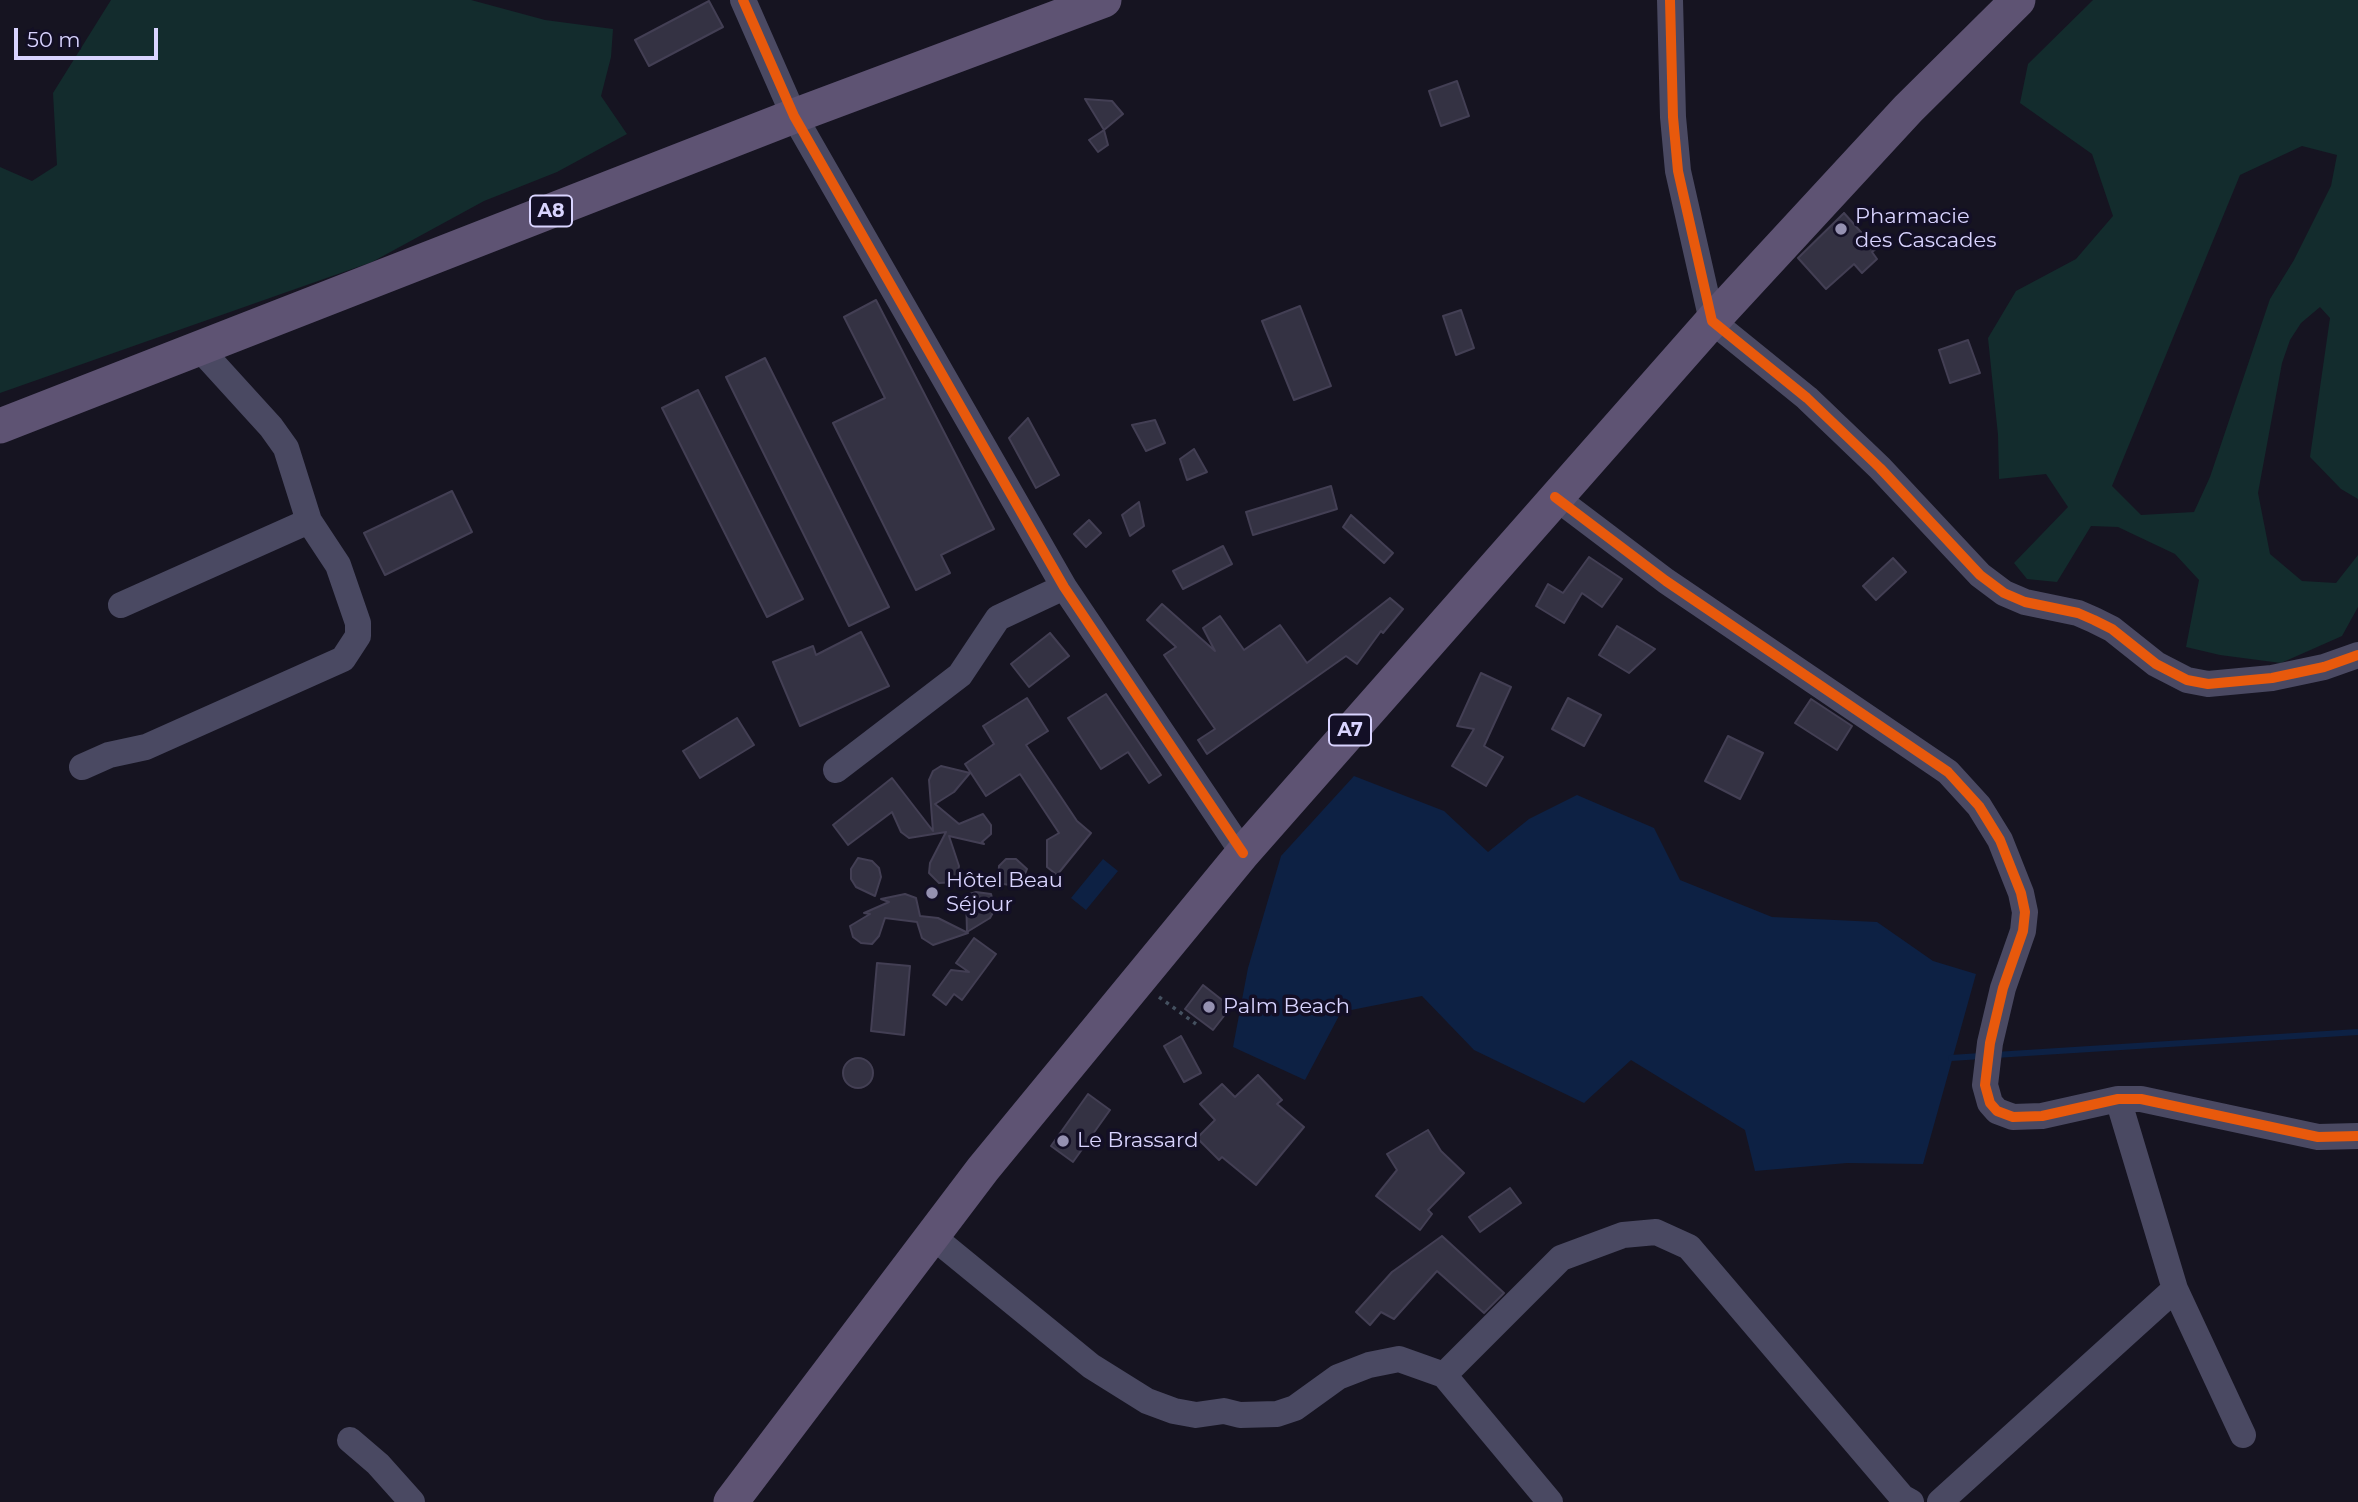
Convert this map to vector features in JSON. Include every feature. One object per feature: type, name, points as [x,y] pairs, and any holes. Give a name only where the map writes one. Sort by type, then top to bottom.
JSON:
[{"type":"main road","name":"A8","points":[[0,426],[794,116],[1104,0]]},
{"type":"main road","name":"A7","points":[[730,1502],[932,1236],[1243,853],[1712,321],[1908,109],[2018,0]]},
{"type":"street","points":[[744,0],[794,116],[1064,587],[1243,853]]},
{"type":"street","points":[[1670,0],[1673,117],[1678,171],[1712,321],[1807,398],[1880,468],[1980,575],[2004,593],[2025,602],[2078,613],[2112,629],[2156,664],[2187,680],[2208,684],[2272,678],[2324,667],[2358,655]]},
{"type":"street","points":[[82,767],[109,755],[146,747],[343,659],[358,636],[358,623],[338,565],[309,522],[286,448],[271,427],[200,349]]},
{"type":"street","points":[[1555,496],[1667,581],[1851,704],[1948,772],[1963,787],[2000,841],[2021,893],[2025,912],[2023,931],[2003,988],[1990,1043],[1985,1085],[1990,1103],[1997,1111],[2013,1117],[2042,1115],[2118,1099],[2168,1103],[2318,1137],[2358,1136]]},
{"type":"street","points":[[121,606],[309,522]]},
{"type":"street","points":[[836,770],[960,675],[998,618],[1064,587]]},
{"type":"street","points":[[2118,1099],[2175,1289],[2243,1435]]},
{"type":"street","points":[[1444,1375],[1561,1258],[1623,1235],[1656,1232],[1689,1247],[1902,1497],[1911,1502]]},
{"type":"street","points":[[932,1236],[1091,1366],[1147,1401],[1174,1411],[1196,1415],[1224,1411],[1240,1415],[1277,1414],[1295,1408],[1338,1377],[1369,1365],[1399,1359],[1444,1375],[1550,1502]]},
{"type":"street","points":[[1940,1502],[2175,1289]]},
{"type":"street","points":[[349,1440],[378,1464],[412,1502]]},
{"type":"path","points":[[1138,981],[1196,1024]]},
{"type":"green space","points":[[111,0],[471,0],[545,20],[613,29],[611,57],[601,96],[627,134],[557,172],[484,201],[372,262],[0,393],[0,167],[32,181],[57,165],[53,93]]},
{"type":"green space","points":[[2093,0],[2358,0],[2358,499],[2341,489],[2310,457],[2330,318],[2320,307],[2301,323],[2290,340],[2282,363],[2258,493],[2270,554],[2302,581],[2336,583],[2358,555],[2358,607],[2342,636],[2281,663],[2220,655],[2186,647],[2199,580],[2175,554],[2118,527],[2091,526],[2057,582],[2027,579],[2014,563],[2068,507],[2046,474],[1999,479],[1998,435],[1988,338],[2016,291],[2076,259],[2113,216],[2092,154],[2020,103],[2028,64]],"holes":[[[2302,146],[2337,155],[2331,186],[2294,260],[2270,299],[2210,477],[2194,512],[2141,515],[2112,486],[2240,175]]]},
{"type":"water","points":[[1354,776],[1444,811],[1488,852],[1529,819],[1577,795],[1654,828],[1680,880],[1772,917],[1877,922],[1933,961],[1976,974],[1923,1164],[1847,1163],[1755,1171],[1745,1130],[1631,1060],[1584,1103],[1474,1050],[1422,996],[1341,1012],[1305,1080],[1233,1047],[1248,968],[1281,856]]},
{"type":"water","points":[[1103,859],[1118,871],[1086,910],[1071,898]]},
{"type":"building","points":[[709,1],[723,27],[649,66],[635,40]]},
{"type":"building","points":[[1457,81],[1469,116],[1441,126],[1429,91]]},
{"type":"building","points":[[1085,99],[1112,101],[1123,114],[1104,130]]},
{"type":"building","points":[[1104,130],[1108,145],[1098,152],[1089,140]]},
{"type":"building","points":[[1844,213],[1876,249],[1872,252],[1877,259],[1862,273],[1854,264],[1826,289],[1798,258]]},
{"type":"building","points":[[876,300],[994,529],[941,555],[950,573],[916,590],[833,423],[885,398],[844,317]]},
{"type":"building","points":[[1300,306],[1331,386],[1294,400],[1262,321]]},
{"type":"building","points":[[1461,310],[1474,348],[1456,355],[1443,316]]},
{"type":"building","points":[[1968,340],[1980,373],[1950,383],[1939,350]]},
{"type":"building","points":[[765,358],[889,607],[849,626],[726,377]]},
{"type":"building","points":[[698,390],[803,599],[767,617],[662,408]]},
{"type":"building","points":[[1028,418],[1059,475],[1036,488],[1009,438]]},
{"type":"building","points":[[1155,420],[1165,443],[1146,451],[1132,425]]},
{"type":"building","points":[[1194,449],[1207,472],[1187,480],[1180,459]]},
{"type":"building","points":[[1331,486],[1337,509],[1253,535],[1246,512]]},
{"type":"building","points":[[452,491],[472,532],[385,575],[364,533]]},
{"type":"building","points":[[1139,502],[1144,526],[1130,536],[1122,515]]},
{"type":"building","points":[[1351,515],[1393,553],[1384,563],[1343,527]]},
{"type":"building","points":[[1089,520],[1101,533],[1086,547],[1074,534]]},
{"type":"building","points":[[1223,546],[1232,564],[1183,589],[1173,571]]},
{"type":"building","points":[[1589,557],[1622,579],[1602,607],[1582,593],[1564,623],[1536,606],[1548,584],[1563,593]]},
{"type":"building","points":[[1893,558],[1906,572],[1876,600],[1863,586]]},
{"type":"building","points":[[1390,598],[1403,609],[1383,633],[1381,631],[1357,664],[1346,656],[1207,754],[1198,740],[1215,729],[1164,655],[1176,647],[1147,620],[1162,604],[1215,651],[1203,628],[1220,616],[1244,650],[1280,625],[1307,663]]},
{"type":"building","points":[[1617,626],[1655,649],[1629,673],[1599,655]]},
{"type":"building","points":[[861,632],[889,686],[800,726],[773,662],[813,646],[816,655]]},
{"type":"building","points":[[1050,633],[1069,656],[1029,687],[1011,664]]},
{"type":"building","points":[[1481,673],[1511,687],[1484,746],[1503,757],[1486,786],[1452,766],[1474,729],[1457,726]]},
{"type":"building","points":[[1106,694],[1161,775],[1149,783],[1128,752],[1101,769],[1068,718]]},
{"type":"building","points":[[1027,698],[1048,731],[1026,745],[1077,821],[1091,833],[1057,875],[1047,867],[1047,840],[1059,833],[1020,774],[986,796],[965,764],[994,744],[983,726]]},
{"type":"building","points":[[1568,698],[1601,715],[1584,746],[1552,729]]},
{"type":"building","points":[[1811,699],[1852,726],[1837,750],[1795,723]]},
{"type":"building","points":[[737,718],[754,745],[700,778],[683,751]]},
{"type":"building","points":[[1728,736],[1763,753],[1740,799],[1705,781]]},
{"type":"building","points":[[941,766],[970,773],[954,792],[935,804],[959,824],[983,814],[991,825],[991,834],[982,842],[984,844],[949,836],[959,866],[956,882],[939,883],[929,873],[930,863],[946,832],[909,838],[901,832],[892,812],[848,845],[833,825],[892,778],[933,831],[929,780],[933,771]]},
{"type":"building","points":[[858,858],[872,861],[879,868],[881,877],[875,896],[856,887],[851,879],[851,869]]},
{"type":"building","points":[[1006,859],[1016,859],[1027,869],[1022,882],[1015,886],[998,883],[999,866]]},
{"type":"building","points":[[976,892],[991,894],[995,909],[990,918],[967,932],[966,895]]},
{"type":"building","points":[[905,894],[916,898],[920,916],[938,918],[968,933],[933,945],[922,938],[917,922],[885,918],[879,936],[872,944],[861,943],[853,937],[850,926],[870,914],[864,913],[889,902],[881,899]]},
{"type":"building","points":[[974,938],[996,954],[962,1000],[954,994],[946,1005],[933,995],[951,970],[969,972],[956,963]]},
{"type":"building","points":[[877,963],[910,966],[904,1035],[871,1031]]},
{"type":"building","points":[[1203,985],[1231,1007],[1213,1030],[1185,1009]]},
{"type":"building","points":[[1181,1036],[1201,1073],[1184,1082],[1164,1046]]},
{"type":"building","points":[[858,1058],[869,1062],[873,1073],[869,1084],[858,1088],[847,1084],[843,1073],[847,1062]]},
{"type":"building","points":[[1258,1075],[1282,1100],[1277,1104],[1304,1127],[1256,1185],[1222,1157],[1219,1160],[1197,1138],[1215,1120],[1200,1104],[1222,1084],[1235,1097]]},
{"type":"building","points":[[1088,1094],[1110,1110],[1073,1162],[1051,1146]]},
{"type":"building","points":[[1428,1130],[1441,1151],[1464,1173],[1428,1210],[1432,1214],[1420,1230],[1376,1196],[1397,1170],[1387,1154]]},
{"type":"building","points":[[1510,1188],[1521,1203],[1480,1232],[1469,1217]]},
{"type":"building","points":[[1442,1236],[1504,1293],[1484,1313],[1437,1271],[1394,1319],[1381,1312],[1370,1325],[1356,1312],[1392,1272]]},
{"type":"waterway","points":[[1995,1055],[2358,1032]]},
{"type":"waterway","points":[[1951,1058],[1981,1056]]},
{"type":"cycle path","points":[[743,0],[794,116],[1064,587],[1243,853]]},
{"type":"cycle path","points":[[1670,0],[1673,117],[1678,171],[1712,321],[1807,398],[1880,468],[1980,575],[2004,593],[2025,602],[2078,613],[2094,620],[2112,629],[2156,664],[2187,680],[2208,684],[2272,678],[2324,667],[2358,655]]},
{"type":"cycle path","points":[[1555,497],[1666,581],[1948,772],[1979,806],[2000,840],[2021,893],[2025,912],[2023,931],[2003,988],[1990,1043],[1985,1085],[1990,1103],[1997,1111],[2013,1117],[2042,1116],[2118,1099],[2141,1099],[2318,1137],[2358,1136]]},
{"type":"place","name":"Pharmacie des Cascades","points":[[1841,229]]},
{"type":"place","name":"Hôtel Beau Séjour","points":[[932,893]]},
{"type":"place","name":"Palm Beach","points":[[1209,1007]]},
{"type":"place","name":"Le Brassard","points":[[1063,1141]]}]
